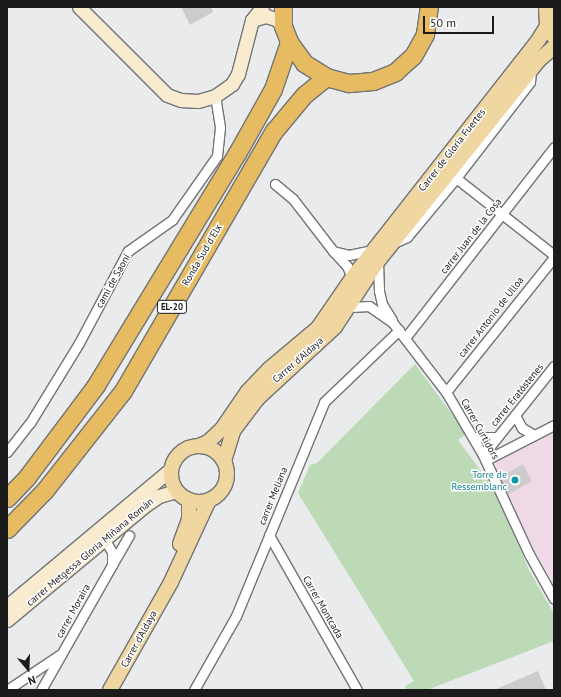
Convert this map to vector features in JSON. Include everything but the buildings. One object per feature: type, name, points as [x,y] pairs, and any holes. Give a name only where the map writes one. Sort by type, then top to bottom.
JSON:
[{"type":"highway","points":[[283,7],[283,26],[289,42],[304,63],[326,77],[349,83],[367,82],[395,72],[413,56],[425,34],[430,8]]},
{"type":"highway","name":"EL-20","points":[[7,498],[27,477],[96,386],[236,155],[273,89],[289,42]]},
{"type":"highway","name":"Ronda Sud d'Elx","points":[[7,529],[45,490],[123,391],[274,131],[304,95],[326,77]]},
{"type":"main road","points":[[79,7],[167,95],[181,100],[198,101],[216,96],[226,90],[238,74],[252,20],[262,7]]},
{"type":"main road","points":[[544,8],[550,31]]},
{"type":"main road","points":[[252,20],[266,16],[276,19],[283,26]]},
{"type":"main road","name":"Carrer de Gloria Fuertes","points":[[376,256],[539,39],[550,31]]},
{"type":"main road","name":"Carrer de Gloria Fuertes","points":[[354,276],[394,242],[531,70],[554,47]]},
{"type":"main road","name":"Carrer d'Aldaya","points":[[224,461],[233,431],[258,398],[278,377],[319,343],[351,307],[376,256]]},
{"type":"main road","name":"Carrer d'Aldaya","points":[[199,446],[208,442],[222,428],[248,391],[269,369],[318,328],[354,276]]},
{"type":"main road","points":[[199,446],[214,450],[224,461],[227,476],[226,484],[216,497],[209,500],[189,500],[176,491],[173,484],[172,469],[178,456],[191,447],[199,446]]},
{"type":"main road","name":"carrer Metgessa Gloria Miñana Román","points":[[7,606],[172,469]]},
{"type":"main road","name":"carrer Metgessa Gloria Miñana Román","points":[[7,620],[159,496],[176,491]]},
{"type":"main road","name":"Carrer d'Aldaya","points":[[102,690],[171,564],[189,520],[189,500]]},
{"type":"main road","name":"Carrer d'Aldaya","points":[[110,690],[171,582],[209,500]]},
{"type":"street","name":"Carrer de Gloria Fuertes","points":[[394,242],[408,237],[456,178],[530,82],[531,70]]},
{"type":"street","name":"camí de Saoní","points":[[7,452],[30,423],[79,343],[128,251],[172,220],[217,156],[220,127],[216,96]]},
{"type":"street","name":"carrer Juan de la Cosa","points":[[405,338],[554,147]]},
{"type":"street","points":[[456,178],[554,256]]},
{"type":"street","points":[[275,184],[293,199],[354,276]]},
{"type":"street","points":[[333,251],[349,255],[376,256]]},
{"type":"street","name":"Carrer Curtidors","points":[[376,256],[379,291],[382,304],[396,326],[446,392],[473,437],[529,554],[554,599]]},
{"type":"street","name":"carrer Antonio de Ulloa","points":[[446,392],[554,256]]},
{"type":"street","name":"Carrer Curtidors","points":[[351,307],[369,306],[396,326]]},
{"type":"street","name":"carrer Meliana","points":[[194,690],[236,616],[324,402],[396,326]]},
{"type":"street","name":"carrer Eratóstenes","points":[[484,458],[497,437],[554,366]]},
{"type":"street","points":[[515,415],[522,428],[534,435]]},
{"type":"street","points":[[484,458],[554,425]]},
{"type":"street","name":"carrer Eratóstenes","points":[[473,437],[497,437]]},
{"type":"street","name":"carrer Moraira","points":[[41,690],[129,535]]},
{"type":"street","name":"Carrer Montcada","points":[[269,535],[357,690]]},
{"type":"street","name":"carrer Moraira","points":[[105,540],[112,552],[112,565]]},
{"type":"street","points":[[7,690],[62,653]]},
{"type":"street","name":"carrer Moraira","points":[[30,674],[40,681],[41,690]]},
{"type":"shaded area","points":[[554,433],[554,585],[496,478],[496,462]]},
{"type":"green space","points":[[415,364],[466,434],[458,440],[493,487],[529,570],[554,614],[554,641],[427,690],[407,690],[405,686],[414,681],[298,493],[310,465],[317,463]]},
{"type":"place","name":"Torre de Ressemblanc","points":[[515,480]]}]
